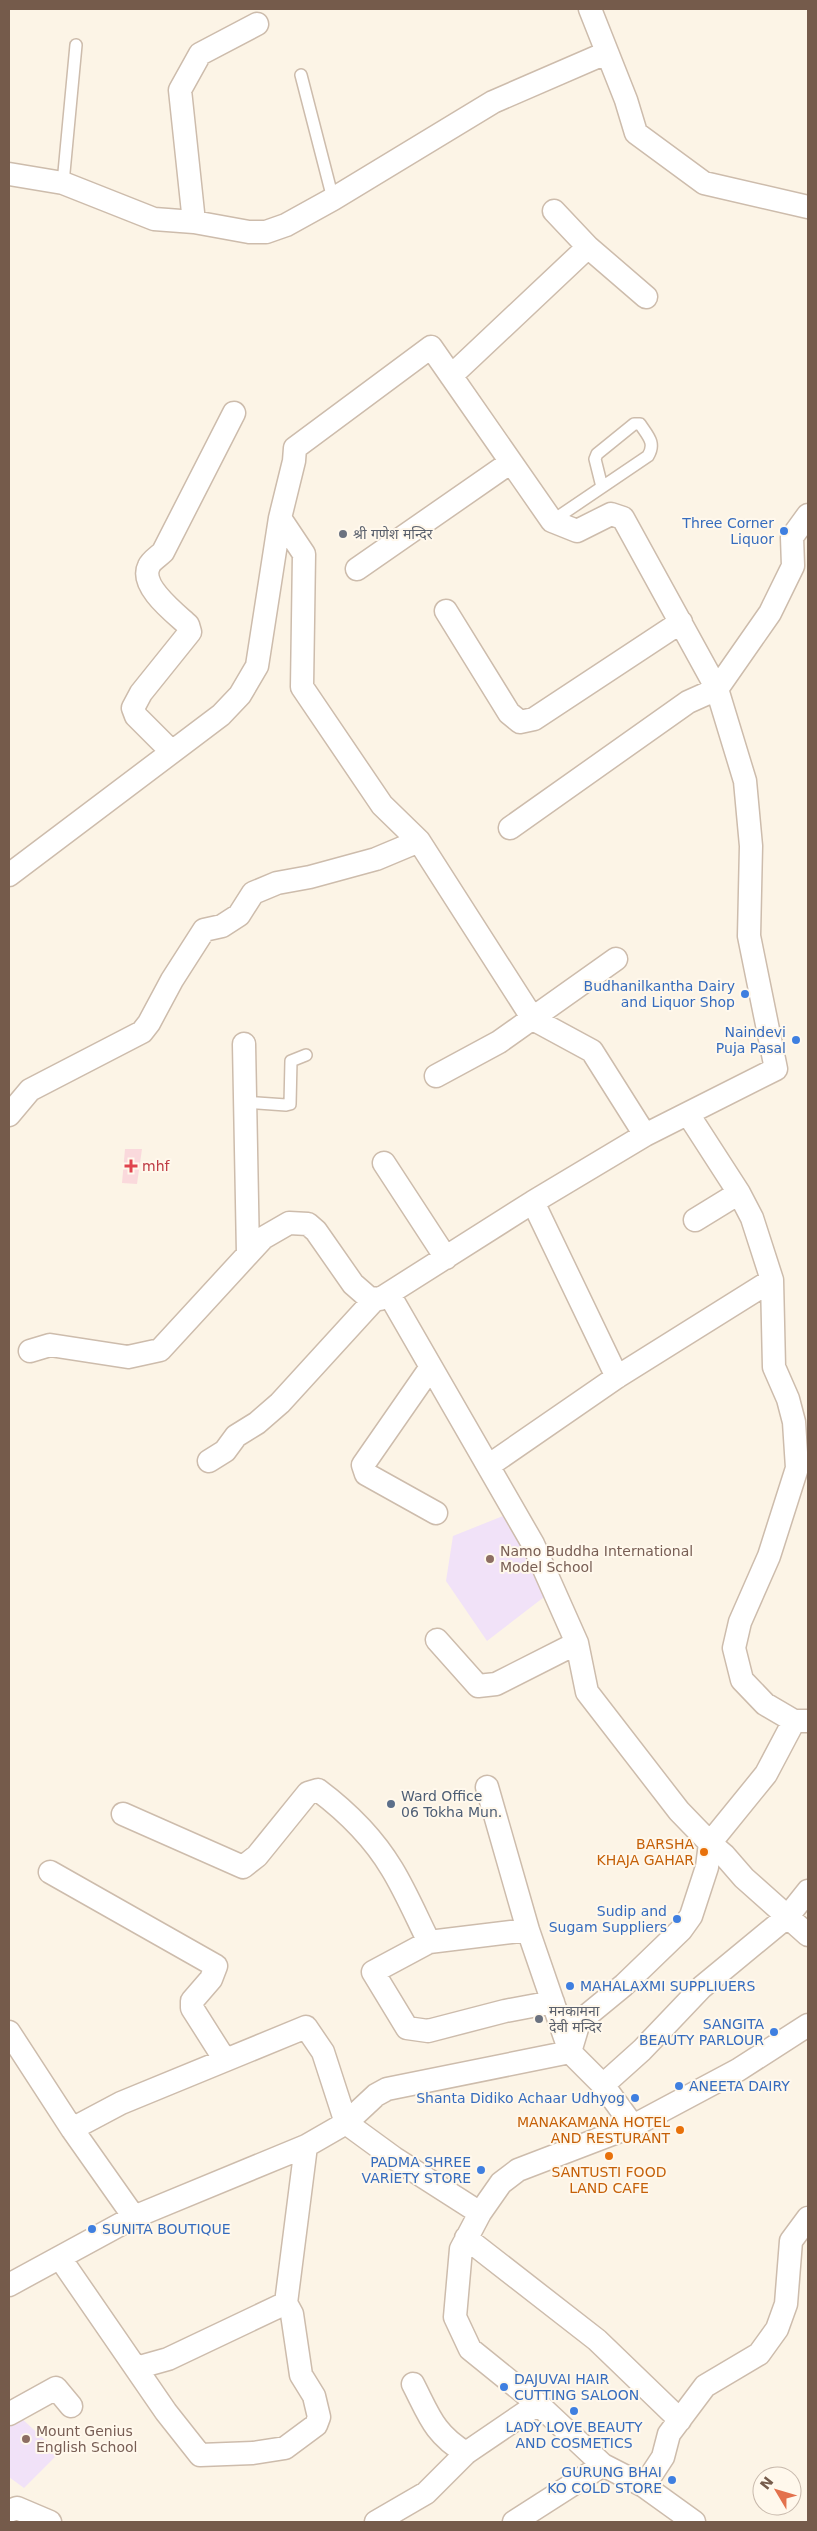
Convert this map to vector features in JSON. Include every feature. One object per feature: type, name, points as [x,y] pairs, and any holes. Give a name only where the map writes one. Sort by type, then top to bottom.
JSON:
[{"type":"street","points":[[590,9],[626,100],[636,133],[648,145],[704,183],[808,207]]},
{"type":"street","points":[[194,222],[180,90],[200,54],[257,24]]},
{"type":"street","points":[[9,174],[63,184],[154,219],[194,222],[249,232],[266,232],[286,225],[334,199],[493,102],[606,53]]},
{"type":"street","points":[[554,211],[588,247],[646,297]]},
{"type":"street","points":[[451,376],[588,247]]},
{"type":"street","points":[[9,875],[221,715],[240,695],[258,666],[280,518],[294,462],[295,448],[299,443],[431,347],[552,521],[577,531],[611,514],[623,518],[717,689],[744,781],[751,846],[749,936],[776,1069],[645,1135],[382,1296],[280,1402],[257,1423],[236,1436],[225,1451],[210,1461]]},
{"type":"street","points":[[172,752],[136,716],[133,708],[140,693],[190,632],[188,625],[150,588],[146,576],[149,566],[163,552],[234,413]]},
{"type":"street","points":[[357,569],[511,462]]},
{"type":"street","points":[[510,828],[688,702],[717,689],[770,613],[801,563],[792,537],[808,515]]},
{"type":"street","points":[[280,518],[304,554],[302,687],[382,805],[419,841],[533,1019],[592,1051],[645,1135]]},
{"type":"street","points":[[446,610],[509,713],[520,722],[534,719],[681,622]]},
{"type":"street","points":[[9,1116],[30,1090],[142,1032],[150,1024],[172,980],[204,930],[209,927],[222,926],[238,915],[253,893],[277,882],[310,877],[376,859],[419,841]]},
{"type":"street","points":[[436,1076],[499,1042],[616,959]]},
{"type":"street","points":[[244,1044],[248,1254]]},
{"type":"street","points":[[570,2052],[580,2022],[624,1985],[681,1930],[691,1916],[707,1867],[710,1843],[766,1774],[801,1721],[765,1704],[742,1680],[734,1648],[740,1622],[770,1556],[797,1468],[794,1422],[788,1399],[774,1367],[772,1280],[752,1218],[739,1193],[688,1114]]},
{"type":"street","points":[[384,1163],[446,1258]]},
{"type":"street","points":[[695,1220],[739,1193]]},
{"type":"street","points":[[533,1202],[617,1377]]},
{"type":"street","points":[[30,1351],[50,1345],[128,1357],[160,1350],[263,1238],[289,1223],[308,1224],[316,1231],[353,1284],[365,1296],[382,1296]]},
{"type":"street","points":[[488,1466],[617,1377],[772,1280]]},
{"type":"street","points":[[382,1296],[431,1367],[533,1544],[577,1644],[587,1692],[679,1811],[724,1855],[744,1878],[808,1935]]},
{"type":"street","points":[[431,1367],[386,1429],[363,1465],[366,1474],[436,1513]]},
{"type":"street","points":[[437,1640],[478,1686],[496,1684],[577,1644]]},
{"type":"street","points":[[487,1787],[528,1930],[570,2052],[603,2084],[633,2126]]},
{"type":"street","points":[[123,1814],[243,1867],[258,1856],[308,1793],[318,1790],[331,1800],[373,1842],[392,1870],[428,1942]]},
{"type":"street","points":[[50,1872],[216,1966],[211,1980],[192,2001],[192,2008],[225,2060]]},
{"type":"street","points":[[603,2084],[642,2050],[702,1988],[788,1916],[808,1891]]},
{"type":"street","points":[[528,1930],[428,1942],[373,1972],[407,2028],[428,2031],[505,2011],[553,2002]]},
{"type":"street","points":[[694,2522],[644,2486],[603,2465],[538,2404],[470,2349],[455,2318],[461,2249],[480,2213],[501,2183],[518,2170],[633,2126],[738,2070],[808,2025]]},
{"type":"street","points":[[72,2129],[121,2104],[306,2027],[323,2052],[346,2123],[394,2158],[480,2213]]},
{"type":"street","points":[[9,2032],[72,2129],[134,2217]]},
{"type":"street","points":[[9,2285],[134,2217],[306,2146],[346,2123],[376,2095],[387,2089],[570,2052]]},
{"type":"street","points":[[60,2258],[136,2368],[200,2455],[253,2453],[285,2448],[316,2426],[319,2417],[314,2396],[301,2375],[292,2314],[286,2303],[306,2146]]},
{"type":"street","points":[[644,2486],[663,2457],[669,2434],[705,2386],[759,2354],[777,2329],[786,2304],[791,2241],[808,2218]]},
{"type":"street","points":[[466,2238],[597,2340],[680,2420]]},
{"type":"street","points":[[136,2368],[168,2359],[286,2303]]},
{"type":"street","points":[[413,2384],[436,2429],[447,2441],[466,2453]]},
{"type":"street","points":[[9,2414],[56,2388],[71,2406]]},
{"type":"street","points":[[376,2522],[426,2493],[466,2453],[538,2404]]},
{"type":"street","points":[[514,2522],[603,2465]]},
{"type":"street","points":[[9,2511],[17,2508],[50,2522]]},
{"type":"lane","points":[[63,184],[76,45]]},
{"type":"lane","points":[[301,75],[334,199]]},
{"type":"lane","points":[[552,521],[648,456],[652,449],[652,441],[640,424],[634,424],[595,459],[602,487]]},
{"type":"lane","points":[[245,1102],[286,1106],[290,1104],[291,1061],[306,1055]]},
{"type":"shaded area","name":"mhf","points":[[125,1149],[142,1149],[137,1184],[122,1183]]},
{"type":"shaded area","name":"Namo Buddha International Model School","points":[[508,1514],[548,1594],[487,1641],[446,1581],[453,1536]]},
{"type":"shaded area","name":"Mount Genius English School","points":[[19,2416],[59,2453],[24,2488],[9,2477],[9,2426]]},
{"type":"place","name":"Three Corner Liquor","points":[[784,531]]},
{"type":"place","name":"श्री गणेश मन्दिर","points":[[343,534]]},
{"type":"place","name":"Budhanilkantha Dairy and Liquor Shop","points":[[745,994]]},
{"type":"place","name":"Naindevi Puja Pasal","points":[[796,1040]]},
{"type":"place","name":"mhf","points":[[131,1166]]},
{"type":"place","name":"Namo Buddha International Model School","points":[[490,1559]]},
{"type":"place","name":"Ward Office 06 Tokha Mun.","points":[[391,1804]]},
{"type":"place","name":"BARSHA KHAJA GAHAR","points":[[704,1852]]},
{"type":"place","name":"Sudip and Sugam Suppliers","points":[[677,1919]]},
{"type":"place","name":"MAHALAXMI SUPPLIUERS","points":[[570,1986]]},
{"type":"place","name":"मनकामना देवी मन्दिर","points":[[539,2019]]},
{"type":"place","name":"SANGITA BEAUTY PARLOUR","points":[[774,2032]]},
{"type":"place","name":"ANEETA DAIRY","points":[[679,2086]]},
{"type":"place","name":"Shanta Didiko Achaar Udhyog","points":[[635,2098]]},
{"type":"place","name":"MANAKAMANA HOTEL AND RESTURANT","points":[[680,2130]]},
{"type":"place","name":"SANTUSTI FOOD LAND CAFE","points":[[609,2156]]},
{"type":"place","name":"PADMA SHREE VARIETY STORE","points":[[481,2170]]},
{"type":"place","name":"SUNITA BOUTIQUE","points":[[92,2229]]},
{"type":"place","name":"DAJUVAI HAIR CUTTING SALOON","points":[[504,2387]]},
{"type":"place","name":"LADY LOVE BEAUTY AND COSMETICS","points":[[574,2411]]},
{"type":"place","name":"Mount Genius English School","points":[[26,2439]]},
{"type":"place","name":"GURUNG BHAI KO COLD STORE","points":[[672,2480]]}]
